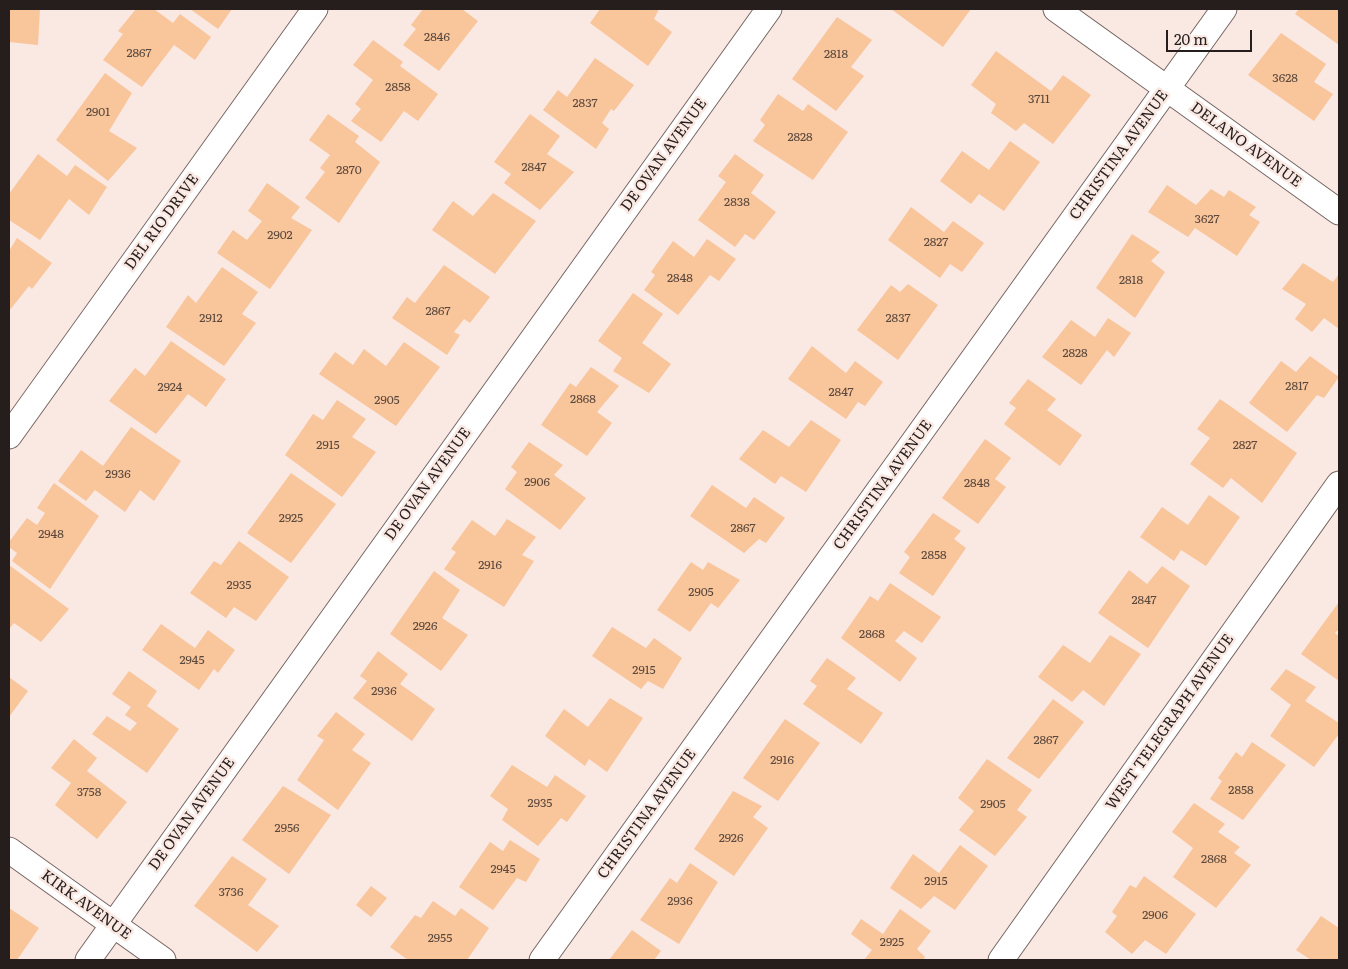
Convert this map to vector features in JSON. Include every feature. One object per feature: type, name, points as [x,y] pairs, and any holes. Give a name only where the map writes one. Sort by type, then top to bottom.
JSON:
[{"type":"street","name":"DEL RIO DRIVE","points":[[9,436],[315,9]]},
{"type":"street","name":"DE OVAN AVENUE","points":[[88,960],[769,9]]},
{"type":"street","name":"DELANO AVENUE","points":[[1056,9],[1339,212]]},
{"type":"street","name":"CHRISTINA AVENUE","points":[[542,960],[1224,9]]},
{"type":"street","name":"WEST TELEGRAPH AVENUE","points":[[1001,960],[1339,484]]},
{"type":"street","name":"KIRK AVENUE","points":[[9,850],[164,960]]},
{"type":"building","points":[[9,9],[40,9],[38,45],[9,42]]},
{"type":"building","points":[[136,9],[154,9],[173,23],[180,14],[211,37],[195,60],[174,45],[142,87],[103,60],[123,34],[118,31]]},
{"type":"building","points":[[190,9],[232,9],[218,29]]},
{"type":"building","points":[[423,9],[462,9],[478,21],[439,71],[403,45],[416,29],[411,25]]},
{"type":"building","points":[[600,9],[659,9],[654,19],[672,32],[648,66],[590,23]]},
{"type":"building","points":[[891,9],[971,9],[943,47]]},
{"type":"building","points":[[1299,9],[1339,9],[1339,45],[1295,14]]},
{"type":"building","points":[[837,17],[872,40],[851,67],[864,76],[836,111],[792,79]]},
{"type":"building","points":[[1281,33],[1326,64],[1314,82],[1333,94],[1314,121],[1248,75]]},
{"type":"building","points":[[373,40],[403,62],[400,66],[438,94],[418,121],[404,111],[381,142],[351,121],[361,109],[355,104],[373,80],[353,65]]},
{"type":"building","points":[[996,51],[1051,91],[1063,75],[1091,95],[1053,144],[1024,123],[1016,131],[991,113],[996,104],[971,85]]},
{"type":"building","points":[[595,58],[634,85],[614,111],[611,109],[602,123],[609,129],[596,149],[543,110],[558,90],[567,97]]},
{"type":"building","points":[[105,73],[132,93],[109,131],[137,148],[108,181],[56,140]]},
{"type":"building","points":[[778,94],[803,111],[808,104],[848,132],[813,180],[753,141],[765,125],[760,120]]},
{"type":"building","points":[[328,114],[359,136],[355,142],[380,162],[339,223],[305,198],[325,172],[320,168],[330,155],[309,140]]},
{"type":"building","points":[[530,114],[560,136],[547,154],[574,172],[540,210],[504,183],[511,174],[494,162]]},
{"type":"building","points":[[1010,141],[1040,162],[1004,211],[979,194],[971,204],[940,181],[962,151],[989,170]]},
{"type":"building","points":[[38,154],[67,176],[75,165],[107,187],[89,215],[69,199],[40,240],[9,220],[9,194]]},
{"type":"building","points":[[735,154],[764,175],[751,193],[776,212],[754,240],[745,234],[735,247],[698,220],[726,182],[718,176]]},
{"type":"building","points":[[267,183],[300,207],[291,218],[312,230],[270,289],[217,253],[233,230],[247,240],[262,221],[248,211]]},
{"type":"building","points":[[1167,185],[1196,205],[1211,189],[1224,197],[1229,190],[1256,207],[1249,215],[1260,222],[1237,256],[1195,228],[1188,237],[1148,212]]},
{"type":"building","points":[[493,193],[536,221],[495,274],[432,230],[453,201],[473,216]]},
{"type":"building","points":[[911,207],[944,232],[953,221],[984,243],[962,272],[950,264],[940,278],[888,240]]},
{"type":"building","points":[[1132,234],[1160,252],[1151,261],[1165,272],[1135,318],[1096,288]]},
{"type":"building","points":[[17,238],[52,263],[32,289],[29,286],[9,311],[9,251]]},
{"type":"building","points":[[707,239],[736,259],[719,281],[710,275],[678,315],[644,290],[655,275],[651,272],[673,241],[694,257]]},
{"type":"building","points":[[1303,263],[1333,282],[1339,274],[1339,329],[1324,318],[1312,332],[1295,319],[1306,304],[1282,289]]},
{"type":"building","points":[[444,265],[490,297],[470,323],[464,319],[454,332],[460,335],[447,355],[392,318],[407,297],[415,303]]},
{"type":"building","points":[[222,267],[258,292],[242,314],[256,323],[224,366],[166,327],[188,295],[196,303]]},
{"type":"building","points":[[908,284],[938,305],[898,360],[857,330],[891,285],[900,292]]},
{"type":"building","points":[[633,293],[663,314],[642,343],[671,364],[649,393],[613,371],[622,358],[598,341]]},
{"type":"building","points":[[1108,318],[1131,333],[1114,357],[1107,350],[1081,385],[1042,357],[1071,320],[1095,337]]},
{"type":"building","points":[[171,341],[226,379],[206,407],[188,394],[156,434],[109,401],[135,368],[145,376]]},
{"type":"building","points":[[404,342],[440,367],[396,426],[319,374],[335,352],[353,365],[364,349],[386,366]]},
{"type":"building","points":[[812,346],[846,373],[855,361],[883,382],[865,406],[858,402],[846,419],[788,379]]},
{"type":"building","points":[[1310,356],[1339,377],[1324,398],[1317,395],[1287,432],[1249,403],[1281,361],[1296,372]]},
{"type":"building","points":[[591,367],[619,386],[597,412],[612,423],[587,456],[541,425],[570,383],[576,387]]},
{"type":"building","points":[[1028,379],[1056,399],[1047,410],[1082,435],[1060,466],[1004,424],[1016,408],[1009,403]]},
{"type":"building","points":[[1220,399],[1297,453],[1262,503],[1231,478],[1223,488],[1190,464],[1210,438],[1197,429]]},
{"type":"building","points":[[337,400],[366,419],[352,437],[376,452],[342,497],[285,455],[313,414],[323,420]]},
{"type":"building","points":[[811,420],[841,440],[806,492],[781,476],[775,484],[739,459],[763,430],[789,447]]},
{"type":"building","points":[[131,427],[181,461],[154,501],[140,490],[125,512],[95,490],[86,501],[58,481],[81,450],[103,466]]},
{"type":"building","points":[[985,439],[1011,458],[995,479],[1006,487],[978,524],[942,498]]},
{"type":"building","points":[[529,442],[563,465],[554,475],[586,498],[560,530],[505,489],[517,472],[511,467]]},
{"type":"building","points":[[291,473],[336,504],[291,563],[247,533]]},
{"type":"building","points":[[54,483],[99,516],[50,589],[12,561],[17,553],[9,547],[9,542],[27,518],[37,525],[45,513],[37,508]]},
{"type":"building","points":[[712,485],[746,508],[754,497],[785,518],[766,543],[759,539],[744,553],[690,516]]},
{"type":"building","points":[[1209,495],[1240,517],[1206,566],[1181,550],[1174,561],[1140,537],[1162,507],[1188,525]]},
{"type":"building","points":[[933,513],[961,531],[954,539],[966,548],[933,596],[899,573],[910,557],[904,552]]},
{"type":"building","points":[[507,519],[536,537],[522,555],[534,561],[504,607],[444,569],[456,552],[451,549],[472,520],[495,536]]},
{"type":"building","points":[[239,541],[289,577],[256,621],[234,607],[226,618],[190,593],[214,561],[221,565]]},
{"type":"building","points":[[691,562],[703,570],[708,562],[740,580],[718,608],[711,603],[690,632],[657,610]]},
{"type":"building","points":[[9,565],[69,609],[41,642],[14,623],[9,629]]},
{"type":"building","points":[[1162,566],[1190,586],[1148,648],[1098,613],[1129,570],[1147,584]]},
{"type":"building","points":[[434,571],[460,590],[442,618],[468,635],[441,671],[390,634]]},
{"type":"building","points":[[890,583],[941,617],[922,643],[904,631],[895,641],[917,658],[900,682],[841,638],[870,596],[878,601]]},
{"type":"building","points":[[1339,602],[1339,629],[1335,633],[1339,636],[1339,681],[1301,654]]},
{"type":"building","points":[[161,624],[195,648],[208,630],[235,650],[218,673],[214,669],[199,690],[142,650]]},
{"type":"building","points":[[612,627],[646,648],[654,638],[682,658],[663,689],[648,681],[641,689],[592,656]]},
{"type":"building","points":[[1110,635],[1141,654],[1104,706],[1083,690],[1072,702],[1038,677],[1063,645],[1090,663]]},
{"type":"building","points":[[378,651],[408,674],[400,684],[435,709],[412,741],[353,698],[367,681],[360,676]]},
{"type":"building","points":[[827,658],[856,678],[847,689],[883,713],[861,744],[803,704],[817,686],[810,681]]},
{"type":"building","points":[[1286,669],[1316,687],[1305,701],[1339,723],[1339,734],[1314,767],[1270,736],[1291,705],[1270,689]]},
{"type":"building","points":[[129,671],[157,691],[147,706],[179,729],[147,773],[92,734],[107,716],[130,731],[137,723],[125,715],[131,707],[112,694]]},
{"type":"building","points":[[9,677],[28,691],[9,717]]},
{"type":"building","points":[[610,698],[643,718],[607,772],[589,759],[585,766],[545,736],[564,709],[588,727]]},
{"type":"building","points":[[1053,699],[1084,722],[1039,779],[1007,758]]},
{"type":"building","points":[[336,712],[365,734],[352,750],[371,763],[338,810],[297,780],[324,740],[317,736]]},
{"type":"building","points":[[785,719],[820,743],[778,801],[743,778]]},
{"type":"building","points":[[74,739],[97,758],[87,771],[127,802],[97,839],[55,805],[71,783],[51,768]]},
{"type":"building","points":[[1252,742],[1286,765],[1243,820],[1210,799],[1222,781],[1218,778],[1236,752],[1242,757]]},
{"type":"building","points":[[987,759],[1032,790],[1017,810],[1027,817],[995,856],[959,830],[974,811],[958,798]]},
{"type":"building","points":[[512,765],[547,787],[555,775],[586,796],[567,822],[561,818],[538,846],[502,820],[508,809],[490,796]]},
{"type":"building","points":[[283,786],[331,815],[289,874],[242,840]]},
{"type":"building","points":[[733,791],[762,806],[753,817],[768,828],[734,876],[694,849]]},
{"type":"building","points":[[1194,803],[1225,824],[1218,832],[1240,847],[1234,853],[1251,865],[1216,908],[1173,877],[1193,848],[1172,832]]},
{"type":"building","points":[[510,840],[540,859],[526,882],[517,878],[493,910],[459,887],[490,842],[503,851]]},
{"type":"building","points":[[960,845],[988,866],[955,910],[934,896],[921,909],[890,888],[913,854],[939,873]]},
{"type":"building","points":[[232,856],[267,879],[248,905],[279,926],[257,952],[194,906]]},
{"type":"building","points":[[690,863],[718,882],[679,944],[640,920],[670,878],[677,883]]},
{"type":"building","points":[[1144,876],[1196,914],[1166,954],[1145,940],[1132,954],[1105,932],[1117,916],[1112,912],[1130,885],[1136,888]]},
{"type":"building","points":[[371,886],[387,898],[371,917],[356,905]]},
{"type":"building","points":[[433,901],[455,916],[461,908],[489,928],[467,960],[408,960],[390,947],[415,915],[421,918]]},
{"type":"building","points":[[9,908],[39,928],[17,960],[9,960]]},
{"type":"building","points":[[900,909],[931,931],[917,949],[925,957],[923,960],[864,960],[872,950],[851,934],[861,919],[883,934]]},
{"type":"building","points":[[1321,916],[1339,928],[1339,960],[1311,960],[1296,950]]},
{"type":"building","points":[[632,930],[661,951],[654,960],[609,960]]}]
